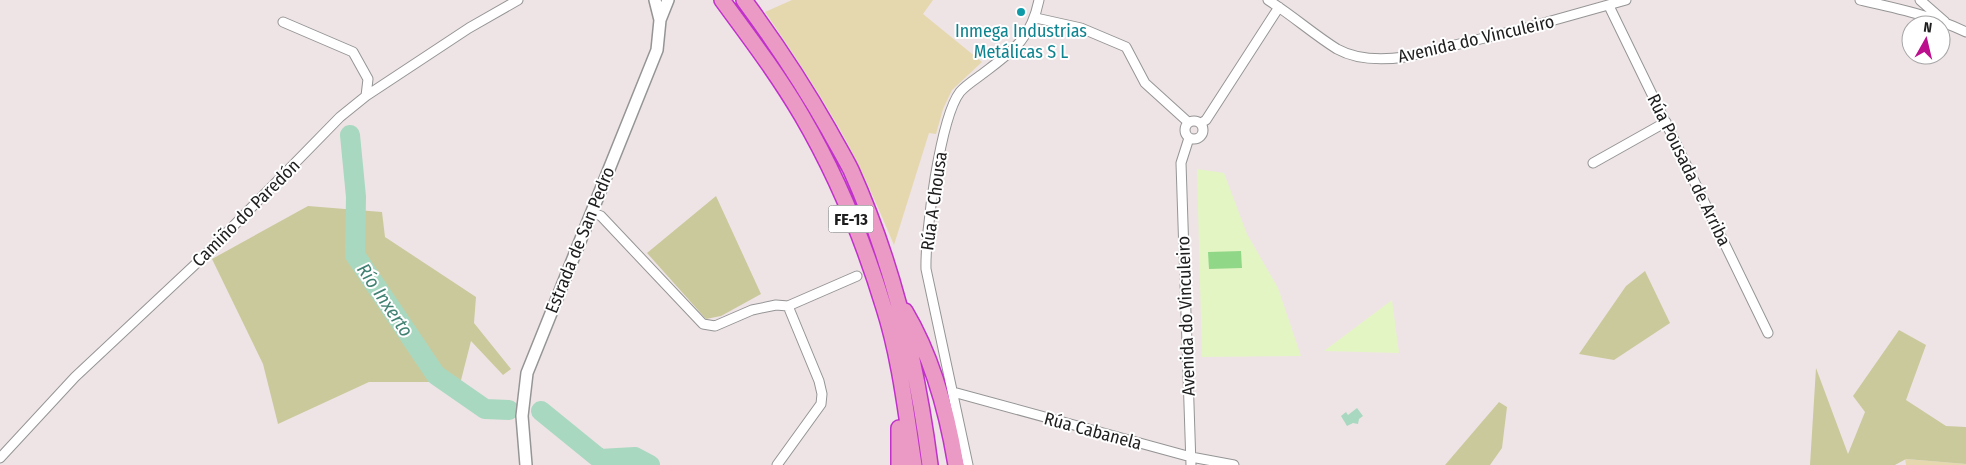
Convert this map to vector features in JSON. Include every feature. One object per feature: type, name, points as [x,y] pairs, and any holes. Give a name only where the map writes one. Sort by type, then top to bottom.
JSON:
[{"type":"highway","name":"FE-13","points":[[722,0],[761,53],[802,116],[833,175],[859,238],[881,300],[893,347],[914,465]]},
{"type":"highway","name":"FE-13","points":[[744,0],[776,44],[815,105],[850,168],[877,233],[896,294],[923,410],[930,465]]},
{"type":"highway","points":[[896,294],[912,323],[935,376],[950,428],[956,465]]},
{"type":"highway","points":[[893,347],[892,387],[900,435],[900,465]]},
{"type":"street","name":"Camiño do Paredón","points":[[0,458],[75,377],[201,259],[340,117],[366,96],[468,28],[518,0]]},
{"type":"street","points":[[655,0],[660,20]]},
{"type":"street","points":[[660,20],[668,0]]},
{"type":"street","name":"Rúa A Chousa","points":[[968,465],[926,269],[925,250],[935,182],[948,118],[961,91],[1017,47],[1036,18],[1039,0]]},
{"type":"street","name":"Avenida do Vinculeiro","points":[[1268,0],[1339,50],[1361,57],[1386,60],[1507,33],[1610,6],[1626,0]]},
{"type":"street","points":[[1860,0],[1920,15]]},
{"type":"street","points":[[1920,0],[1937,15]]},
{"type":"street","name":"Rúa Pousada de Arriba","points":[[1610,6],[1768,333]]},
{"type":"street","points":[[1201,123],[1211,112],[1279,7]]},
{"type":"street","points":[[1036,18],[1081,28],[1126,47],[1145,82],[1188,122]]},
{"type":"street","name":"Estrada de San Pedro","points":[[526,465],[522,416],[524,384],[527,373],[657,50],[660,20]]},
{"type":"street","points":[[284,22],[353,52],[368,79],[366,96]]},
{"type":"street","points":[[1951,25],[1966,32]]},
{"type":"street","points":[[1196,120],[1201,123],[1204,128],[1202,134],[1195,139],[1189,138],[1184,130],[1188,122],[1196,120]]},
{"type":"street","points":[[1594,163],[1666,122]]},
{"type":"street","name":"Avenida do Vinculeiro","points":[[1189,138],[1181,163],[1191,461]]},
{"type":"street","points":[[591,212],[601,216],[703,324],[715,326],[752,310],[776,305],[788,306],[857,276]]},
{"type":"street","points":[[777,465],[821,404],[822,394],[820,381],[788,306]]},
{"type":"street","name":"Rúa Cabanela","points":[[953,392],[1191,461],[1234,465]]},
{"type":"shaded area","points":[[792,0],[933,0],[923,14],[982,62],[952,90],[943,109],[936,134],[929,133],[894,245],[847,142],[803,69],[765,12]]},
{"type":"shaded area","points":[[1197,169],[1224,173],[1247,234],[1278,288],[1301,356],[1202,357]]},
{"type":"shaded area","points":[[716,196],[761,294],[721,316],[706,319],[647,253]]},
{"type":"shaded area","points":[[308,206],[382,212],[385,237],[476,297],[474,323],[511,369],[503,375],[471,341],[458,392],[440,382],[369,382],[278,424],[263,364],[212,259]]},
{"type":"shaded area","points":[[1645,271],[1670,323],[1614,360],[1579,354],[1626,286]]},
{"type":"shaded area","points":[[1392,300],[1399,353],[1324,351]]},
{"type":"shaded area","points":[[1899,330],[1926,345],[1906,400],[1946,426],[1966,427],[1966,464],[1906,459],[1895,465],[1810,465],[1816,368],[1848,454],[1865,412],[1853,396]]},
{"type":"shaded area","points":[[1499,402],[1507,407],[1502,448],[1490,465],[1445,465]]},
{"type":"shaded area","points":[[1357,408],[1363,416],[1359,419],[1358,424],[1353,423],[1347,426],[1341,416],[1346,412],[1348,415]]},
{"type":"shaded area","points":[[1905,459],[1966,464],[1966,465],[1906,465]]},
{"type":"green space","points":[[1241,251],[1242,268],[1209,269],[1208,252]]},
{"type":"waterway","name":"Río Inxerto","points":[[350,135],[356,197],[355,255],[436,375],[485,409],[509,410]]},
{"type":"waterway","name":"Río Inxerto","points":[[541,411],[600,459],[635,457],[650,465]]},
{"type":"place","name":"Inmega Industrias Metálicas S L","points":[[1021,12]]}]
